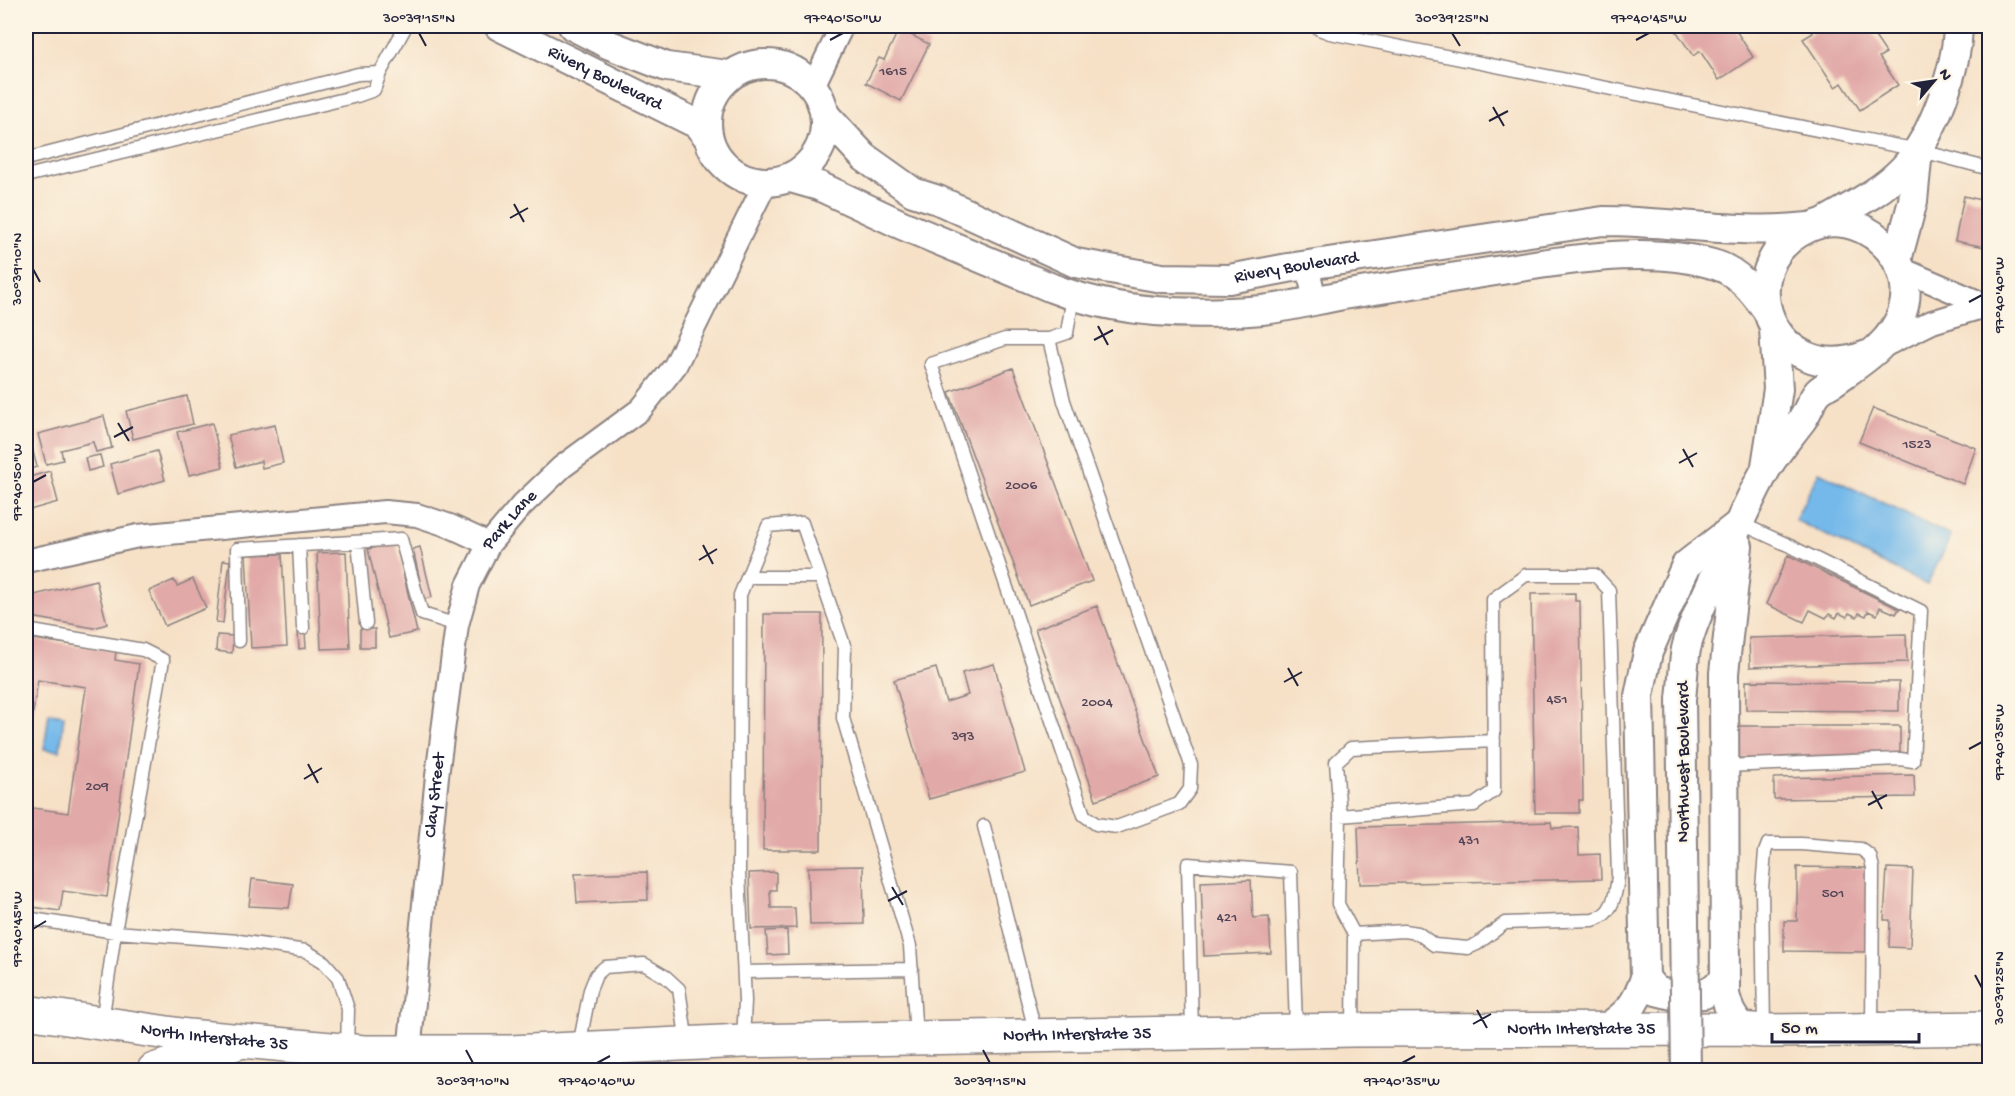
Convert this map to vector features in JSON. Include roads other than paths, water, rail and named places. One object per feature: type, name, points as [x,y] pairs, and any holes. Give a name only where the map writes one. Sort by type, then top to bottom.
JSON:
[{"type":"main road","name":"North Interstate 35","points":[[26,1012],[239,1042],[348,1051],[410,1052],[579,1050],[743,1041],[1353,1030],[1989,1028]]},
{"type":"main road","points":[[154,1071],[239,1042]]},
{"type":"street","name":"Rivery Boulevard","points":[[499,26],[697,124],[708,137]]},
{"type":"street","name":"Rivery Boulevard","points":[[573,26],[610,45],[667,67],[728,75]]},
{"type":"street","points":[[813,86],[842,26]]},
{"type":"street","points":[[1958,26],[1957,50],[1948,85],[1918,150],[1902,170],[1883,185],[1816,225],[1791,237],[1778,251],[1768,269],[1764,289],[1770,319],[1789,346],[1808,358],[1829,363],[1852,361],[1932,322],[1987,307]]},
{"type":"street","points":[[770,63],[786,67],[813,86],[821,99],[825,115],[822,145],[806,167],[779,180],[753,181],[738,175],[724,165],[714,152],[706,124],[711,100],[728,75],[753,65],[770,63]]},
{"type":"street","name":"Rivery Boulevard","points":[[825,115],[864,158],[913,192],[938,200],[1076,263],[1162,278],[1229,279],[1307,265],[1603,222],[1642,221],[1757,231],[1777,231],[1816,225]]},
{"type":"street","points":[[1899,264],[1913,201],[1918,150]]},
{"type":"street","name":"Rivery Boulevard","points":[[779,180],[819,186],[902,225],[1073,296],[1132,309],[1173,313],[1265,309],[1600,256],[1644,255],[1717,265],[1751,288],[1770,319]]},
{"type":"street","name":"Park Lane","points":[[26,561],[138,536],[385,512],[417,515],[450,526],[489,544],[522,505],[562,467],[641,408],[675,366],[779,180]]},
{"type":"street","points":[[1816,225],[1845,223],[1865,229],[1883,242],[1899,264],[1905,290],[1903,311],[1894,330],[1874,351]]},
{"type":"street","points":[[1531,231],[1538,265]]},
{"type":"street","points":[[1073,296],[1076,263]]},
{"type":"street","points":[[1899,264],[1987,307]]},
{"type":"street","points":[[1307,265],[1314,300]]},
{"type":"street","name":"Northwest Boulevard","points":[[1766,470],[1778,389],[1770,319]]},
{"type":"street","name":"Northwest Boulevard","points":[[1686,1071],[1681,699],[1686,650],[1702,605],[1766,470],[1808,412],[1818,392],[1874,351]]},
{"type":"street","points":[[1604,1030],[1624,1016],[1638,1000],[1645,978],[1628,750],[1648,652],[1686,565],[1740,523]]},
{"type":"street","points":[[1740,523],[1724,673],[1725,995],[1730,1011],[1753,1030]]},
{"type":"street","name":"Clay Street","points":[[410,1052],[437,776],[458,626],[468,585],[489,544]]},
{"type":"street","points":[[1645,978],[1656,991],[1676,996],[1704,994],[1725,981]]},
{"type":"lane","points":[[26,176],[228,128],[374,90],[380,73],[406,26]]},
{"type":"lane","points":[[1315,26],[1330,33],[1918,150],[1989,169]]},
{"type":"lane","points":[[26,159],[358,74],[380,73]]},
{"type":"lane","points":[[224,109],[228,128]]},
{"type":"lane","points":[[90,144],[94,159]]},
{"type":"lane","points":[[1049,339],[1064,401],[1191,765],[1190,789],[1179,804],[1117,827],[1096,824],[1084,815],[931,364],[1005,339],[1049,339],[1067,333],[1073,296]]},
{"type":"lane","points":[[1724,766],[1900,759],[1913,761],[1921,611],[1740,523]]},
{"type":"lane","points":[[743,1041],[745,1001],[739,873],[740,595],[768,526],[802,524],[845,648],[843,718],[910,946],[916,1038]]},
{"type":"lane","points":[[239,641],[237,549],[401,539],[422,614],[458,626]]},
{"type":"lane","points":[[358,542],[366,623]]},
{"type":"lane","points":[[299,545],[303,628]]},
{"type":"lane","points":[[1340,816],[1474,805],[1494,791],[1493,599],[1526,575],[1595,575],[1609,590],[1628,750],[1616,843],[1618,876],[1615,900],[1602,918],[1505,923],[1468,948],[1434,945],[1418,933],[1354,934]]},
{"type":"lane","points":[[747,577],[820,577]]},
{"type":"lane","points":[[26,630],[143,650],[163,660],[115,932],[102,1023]]},
{"type":"lane","points":[[1353,1030],[1354,934],[1338,904],[1340,816],[1336,762],[1351,748],[1494,741]]},
{"type":"lane","points":[[984,826],[1036,1036]]},
{"type":"lane","points":[[1753,1030],[1765,852],[1768,844],[1801,844],[1861,849],[1870,856],[1873,868],[1872,1030]]},
{"type":"lane","points":[[1192,1033],[1188,864],[1291,872],[1296,1031]]},
{"type":"lane","points":[[26,918],[115,932],[239,941],[306,951],[324,962],[338,978],[348,1009],[348,1051]]},
{"type":"lane","points":[[579,1050],[590,990],[596,975],[606,967],[644,964],[666,977],[679,989],[688,1045]]},
{"type":"lane","points":[[744,972],[912,969]]},
{"type":"water","points":[[1819,472],[1951,536],[1927,585],[1795,520]]},
{"type":"water","points":[[49,713],[64,715],[60,751],[44,749]]}]
